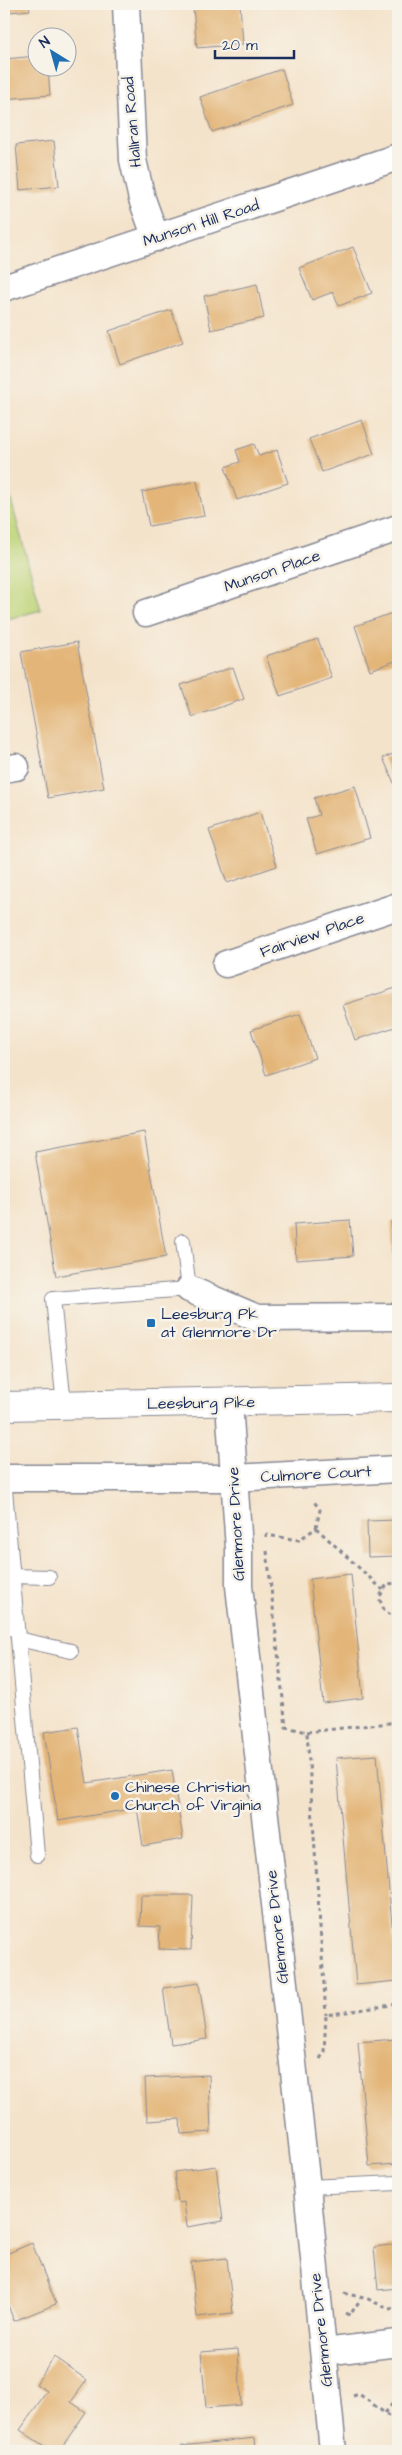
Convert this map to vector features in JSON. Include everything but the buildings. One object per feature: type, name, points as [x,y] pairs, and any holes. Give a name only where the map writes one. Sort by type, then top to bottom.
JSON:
[{"type":"main road","name":"Leesburg Pike","points":[[4,1406],[398,1398]]},
{"type":"street","name":"Hallran Road","points":[[126,4],[133,160],[142,199],[156,238]]},
{"type":"street","name":"Munson Hill Road","points":[[4,288],[398,157]]},
{"type":"street","name":"Munson Place","points":[[146,613],[398,528]]},
{"type":"street","name":"Fairview Place","points":[[226,964],[398,906]]},
{"type":"street","points":[[189,1289],[257,1318],[398,1317]]},
{"type":"street","name":"Glenmore Drive","points":[[229,1402],[239,1549],[239,1586],[307,2187],[333,2451]]},
{"type":"street","name":"Culmore Court","points":[[4,1478],[233,1478],[398,1470]]},
{"type":"street","points":[[324,2352],[398,2343]]},
{"type":"lane","points":[[64,1405],[53,1299],[189,1289],[182,1241]]},
{"type":"lane","points":[[4,1478],[7,1546],[12,1576],[13,1632],[37,1855]]},
{"type":"lane","points":[[12,1576],[49,1577]]},
{"type":"lane","points":[[13,1632],[72,1651]]},
{"type":"lane","points":[[307,2187],[398,2183]]},
{"type":"path","points":[[310,1497],[320,1510],[316,1528],[299,1540],[266,1535],[286,1727],[307,1732],[398,1722]]},
{"type":"path","points":[[316,1528],[383,1590]]},
{"type":"path","points":[[398,1583],[387,1584],[379,1598],[385,1612],[398,1618],[398,1624]]},
{"type":"path","points":[[307,1732],[326,2015],[324,2052],[320,2060]]},
{"type":"path","points":[[326,2015],[398,2004]]},
{"type":"path","points":[[343,2302],[343,2292],[362,2297],[389,2309],[398,2308]]},
{"type":"path","points":[[342,2312],[350,2315],[362,2297]]},
{"type":"path","points":[[359,2394],[398,2423]]},
{"type":"path","points":[[385,2413],[398,2396]]},
{"type":"green space","points":[[9,493],[41,610],[4,620],[4,494]]},
{"type":"place","name":"Leesburg Pk at Glenmore Dr","points":[[151,1323]]},
{"type":"place","name":"Chinese Christian Church of Virginia","points":[[115,1796]]}]
